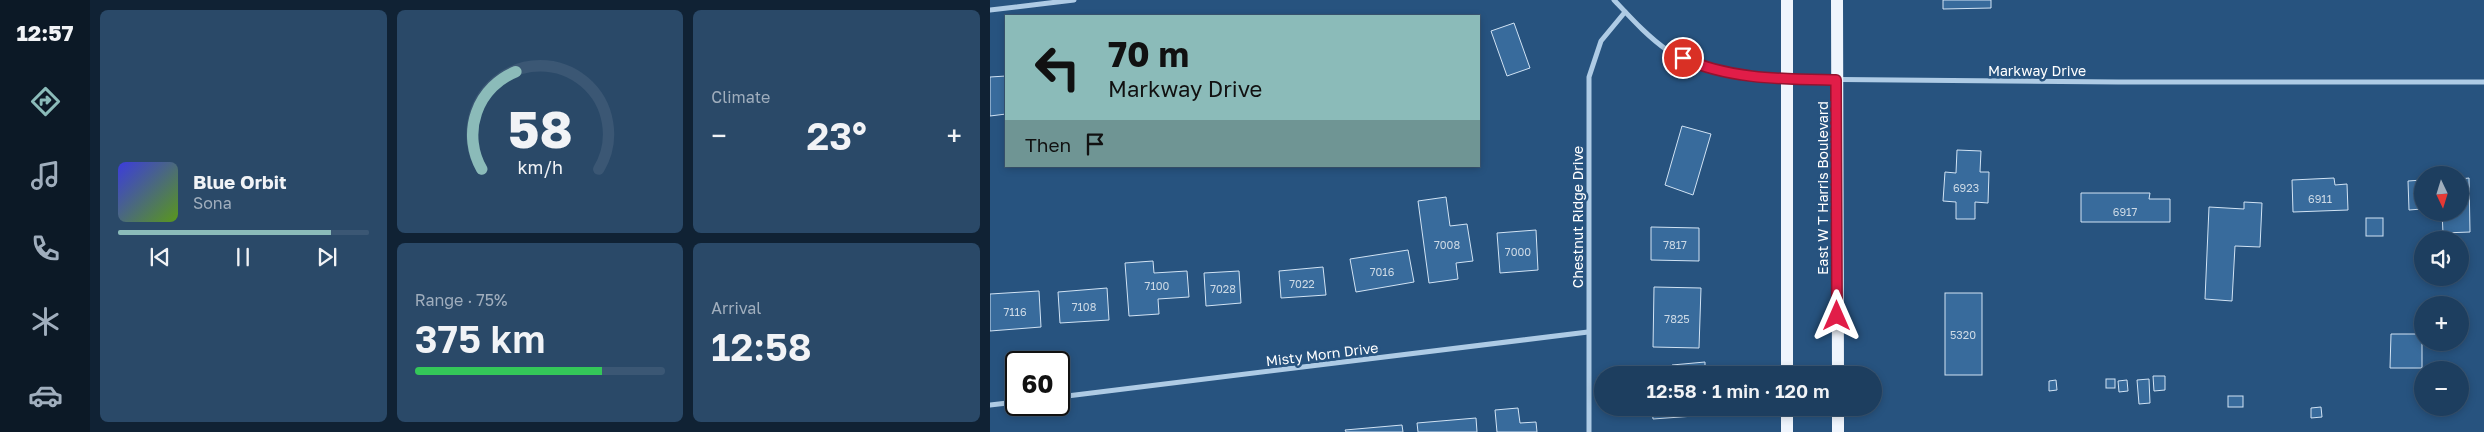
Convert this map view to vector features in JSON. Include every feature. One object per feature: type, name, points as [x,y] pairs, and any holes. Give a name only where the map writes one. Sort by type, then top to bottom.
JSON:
[{"type":"main road","points":[[1787,0],[1787,366]]},
{"type":"main road","name":"East W T Harris Boulevard","points":[[1837,0],[1838,366]]},
{"type":"main road","points":[[1787,416],[1787,432]]},
{"type":"main road","points":[[1838,416],[1838,432]]},
{"type":"street","points":[[990,10],[1074,0]]},
{"type":"street","name":"Markway Drive","points":[[1614,0],[1644,33],[1669,52],[1697,65],[1749,76],[1836,80],[2484,82]]},
{"type":"street","name":"Chestnut Ridge Drive","points":[[1588,432],[1589,77],[1601,41],[1625,12]]},
{"type":"street","name":"Misty Morn Drive","points":[[1070,396],[1588,332]]},
{"type":"street","points":[[990,405],[1005,403]]},
{"type":"building","points":[[1943,0],[1991,0],[1991,8],[1943,9]]},
{"type":"building","points":[[1514,23],[1530,68],[1507,76],[1491,31]]},
{"type":"building","points":[[1005,76],[1005,114],[990,116],[990,77]]},
{"type":"building","points":[[1682,126],[1711,134],[1693,195],[1665,185]]},
{"type":"building","points":[[1957,150],[1981,151],[1980,172],[1989,172],[1988,203],[1975,202],[1975,219],[1956,219],[1956,202],[1943,201],[1945,172],[1956,173]]},
{"type":"building","points":[[2334,178],[2335,185],[2347,184],[2348,210],[2293,212],[2292,180]]},
{"type":"building","points":[[2469,178],[2470,232],[2443,231],[2442,221],[2469,221]]},
{"type":"building","points":[[2408,181],[2414,181],[2414,210],[2409,210]]},
{"type":"building","points":[[2081,193],[2150,193],[2149,199],[2170,199],[2170,222],[2081,222]]},
{"type":"building","points":[[1446,197],[1450,226],[1467,224],[1473,261],[1456,263],[1458,279],[1429,283],[1418,201]]},
{"type":"building","points":[[2244,202],[2262,203],[2260,247],[2235,246],[2232,301],[2205,299],[2209,207],[2244,209]]},
{"type":"building","points":[[2366,218],[2383,218],[2383,236],[2366,236]]},
{"type":"building","points":[[1651,227],[1699,228],[1699,261],[1651,260]]},
{"type":"building","points":[[1536,230],[1538,270],[1500,273],[1497,233]]},
{"type":"building","points":[[1408,250],[1414,282],[1356,292],[1350,259]]},
{"type":"building","points":[[1153,261],[1154,273],[1187,271],[1189,297],[1158,299],[1159,314],[1129,316],[1125,263]]},
{"type":"building","points":[[1323,267],[1326,295],[1281,298],[1279,271]]},
{"type":"building","points":[[1239,271],[1241,303],[1206,306],[1204,273]]},
{"type":"building","points":[[1654,287],[1701,288],[1699,348],[1653,347]]},
{"type":"building","points":[[1107,288],[1109,320],[1060,323],[1058,292]]},
{"type":"building","points":[[1039,291],[1041,327],[990,331],[990,294]]},
{"type":"building","points":[[1945,293],[1982,293],[1982,375],[1945,375]]},
{"type":"building","points":[[2391,334],[2414,334],[2414,351],[2422,351],[2422,361],[2414,361],[2414,368],[2390,368]]},
{"type":"building","points":[[1705,362],[1705,366],[1672,365]]},
{"type":"building","points":[[2153,376],[2165,376],[2165,390],[2154,391]]},
{"type":"building","points":[[2106,379],[2115,379],[2115,388],[2106,388]]},
{"type":"building","points":[[2149,379],[2150,403],[2139,404],[2137,380]]},
{"type":"building","points":[[2056,380],[2057,390],[2049,391],[2049,381]]},
{"type":"building","points":[[2127,380],[2128,391],[2119,392],[2118,381]]},
{"type":"building","points":[[2228,396],[2243,396],[2243,407],[2228,407]]},
{"type":"building","points":[[2321,407],[2322,417],[2311,418],[2311,408]]},
{"type":"building","points":[[1518,408],[1520,423],[1536,422],[1537,432],[1497,432],[1495,410]]},
{"type":"building","points":[[1653,416],[1694,416],[1653,419]]},
{"type":"building","points":[[1476,418],[1477,432],[1418,432],[1417,423]]},
{"type":"building","points":[[1402,425],[1403,432],[1346,432],[1345,430]]},
{"type":"route","points":[[1683,58],[1697,65],[1749,76],[1836,80],[1837,316]]}]
